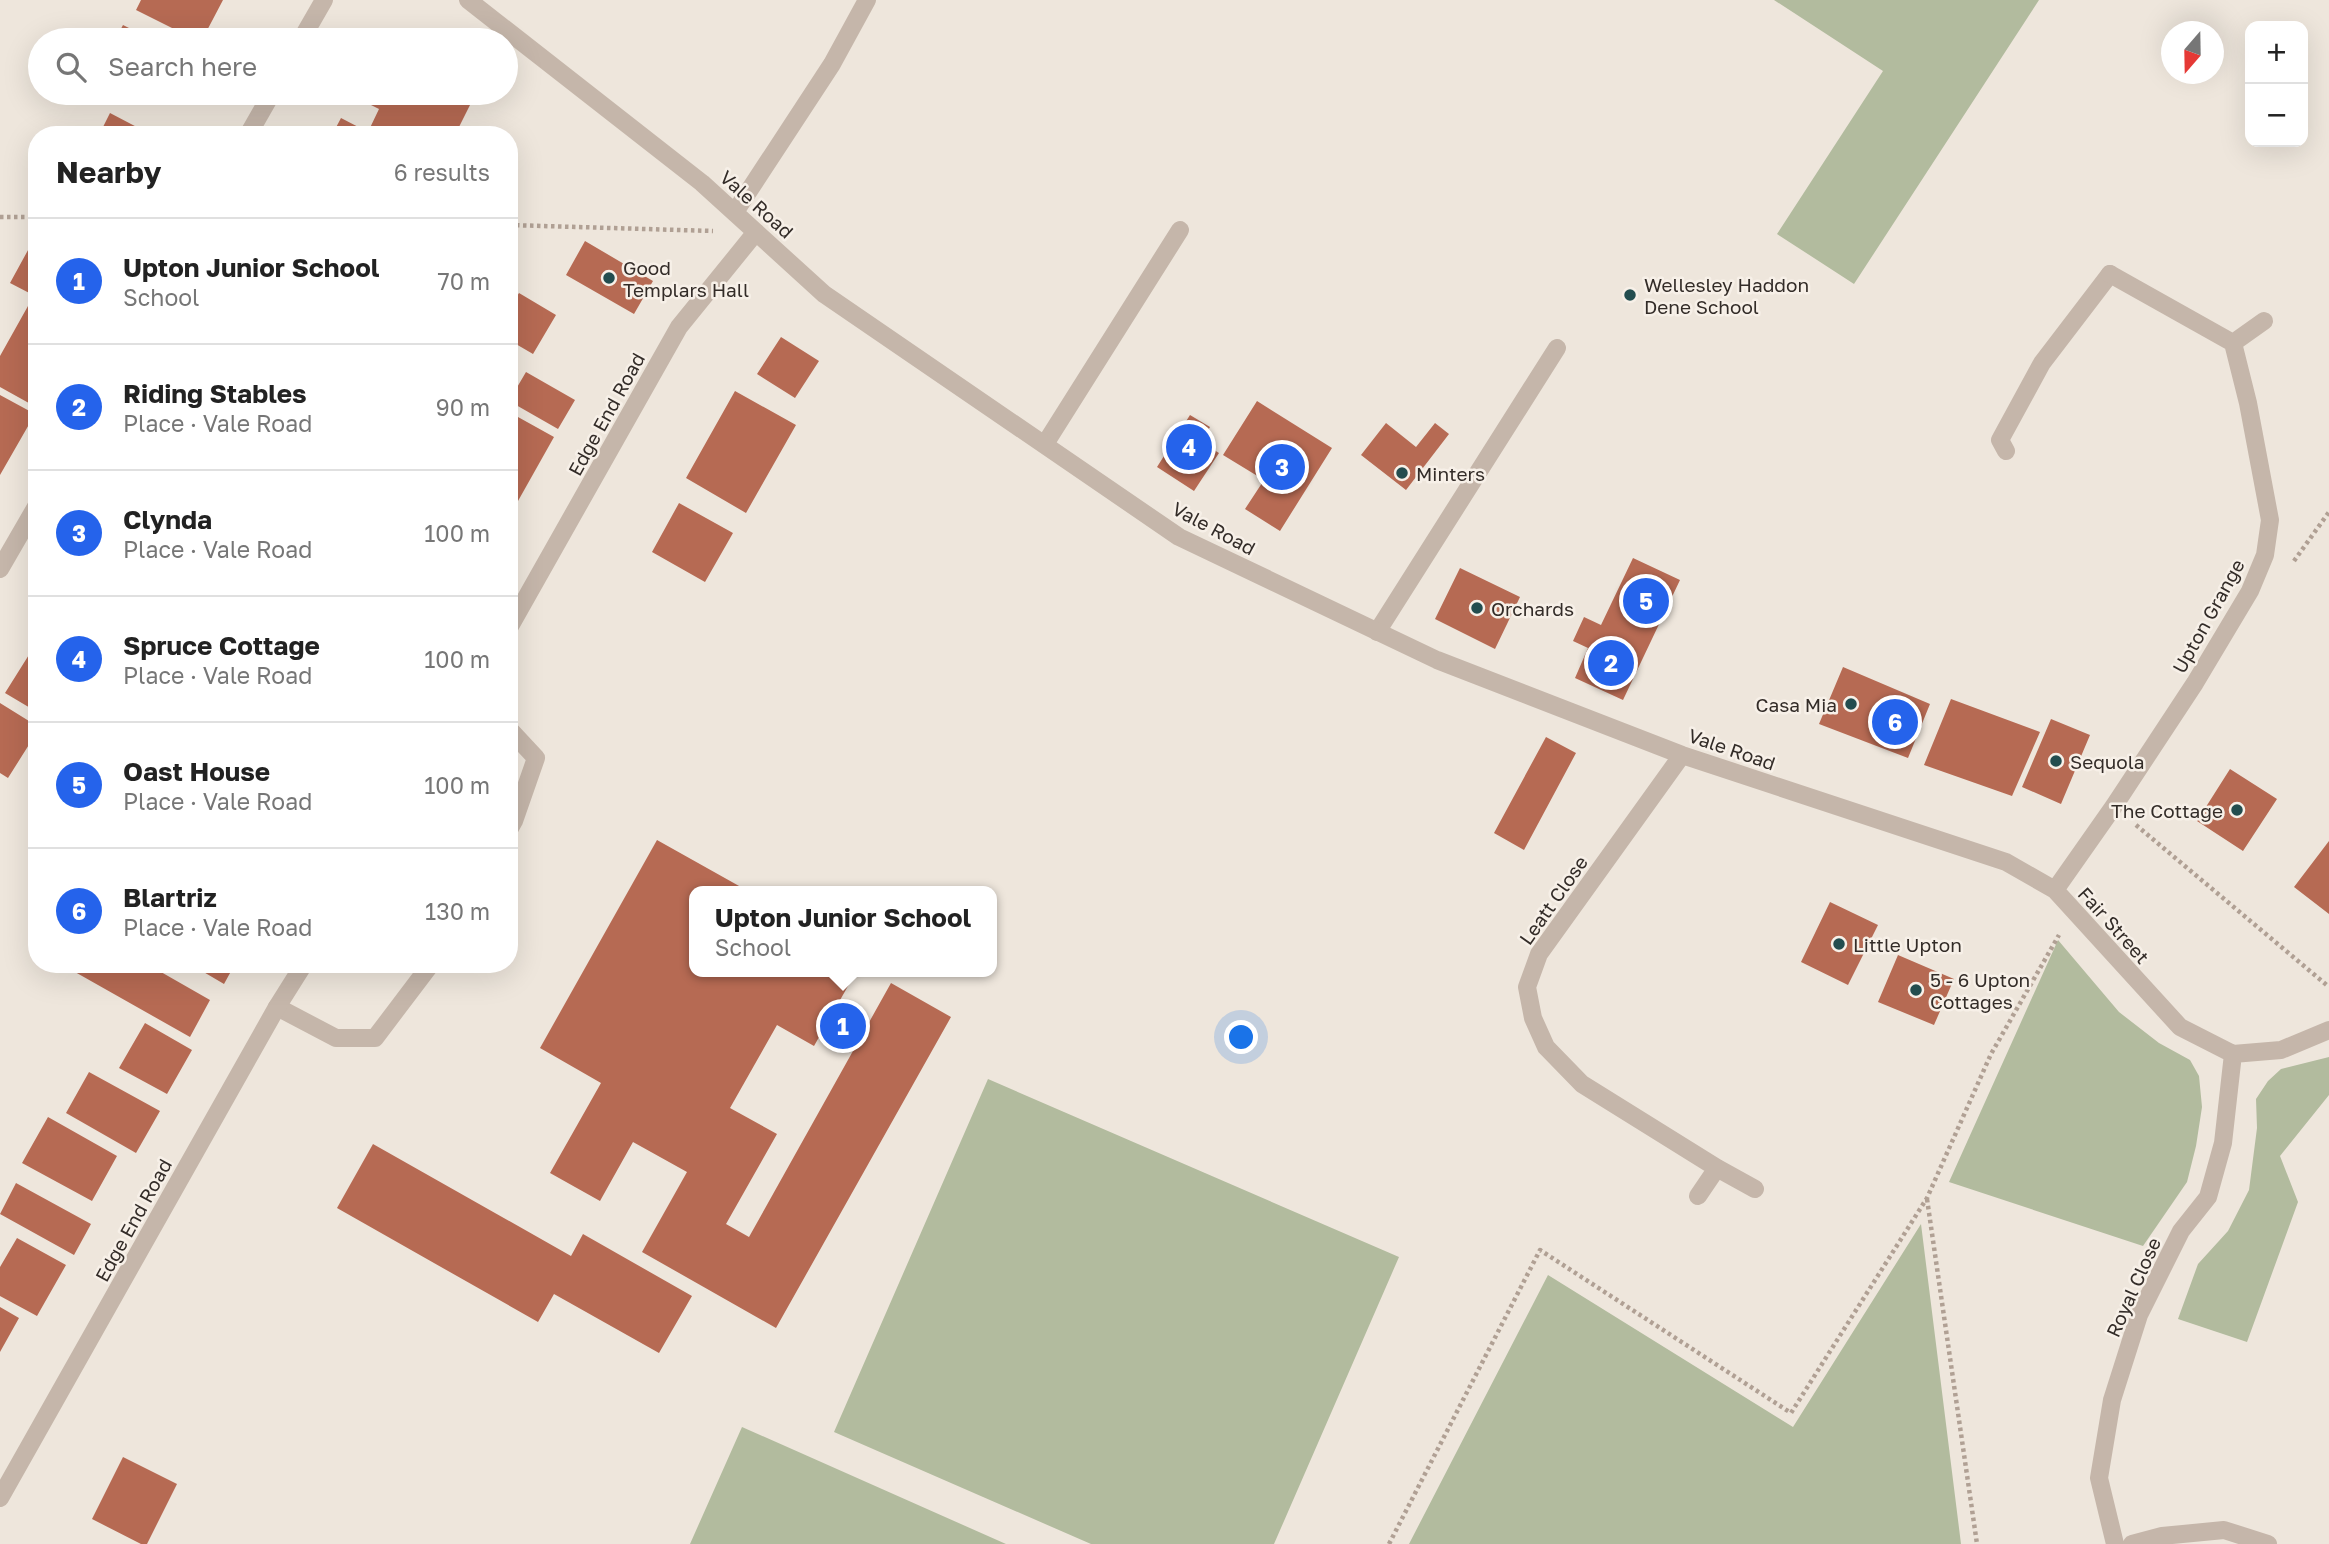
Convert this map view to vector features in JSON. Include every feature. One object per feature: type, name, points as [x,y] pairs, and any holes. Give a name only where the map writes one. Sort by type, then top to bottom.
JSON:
[{"type":"street","points":[[308,28],[324,0]]},
{"type":"street","name":"Vale Road","points":[[468,0],[504,28]]},
{"type":"street","points":[[735,212],[832,64],[867,0]]},
{"type":"street","name":"Vale Road","points":[[518,39],[702,183],[824,294],[1179,537],[1437,660],[1682,755],[2006,862],[2055,890]]},
{"type":"street","points":[[253,126],[264,105]]},
{"type":"street","points":[[1045,444],[1180,230]]},
{"type":"street","name":"Edge End Road","points":[[518,612],[679,327],[756,232]]},
{"type":"street","points":[[2006,451],[2000,440],[2042,363],[2110,274],[2233,343],[2264,321]]},
{"type":"street","name":"Upton Grange","points":[[2114,806],[2202,672],[2250,591],[2265,555],[2270,520],[2248,403],[2233,343]]},
{"type":"street","points":[[1377,632],[1557,348]]},
{"type":"street","points":[[0,569],[28,521]]},
{"type":"street","points":[[518,739],[536,758],[518,810]]},
{"type":"street","name":"Leatt Close","points":[[1682,755],[1539,954],[1527,987],[1533,1018],[1546,1047],[1582,1084],[1755,1189]]},
{"type":"street","name":"Fair Street","points":[[2114,806],[2055,890],[2180,1027],[2233,1054]]},
{"type":"street","name":"Edge End Road","points":[[0,1498],[298,973]]},
{"type":"street","points":[[277,1007],[336,1038],[375,1038],[424,973]]},
{"type":"street","points":[[2233,1054],[2281,1050],[2329,1030]]},
{"type":"street","name":"Royal Close","points":[[2115,1544],[2099,1478],[2112,1400],[2139,1315],[2181,1231],[2208,1197],[2223,1143],[2233,1054]]},
{"type":"street","points":[[1698,1196],[1717,1168]]},
{"type":"street","points":[[2132,1544],[2162,1535],[2224,1531],[2268,1544]]},
{"type":"path","points":[[0,217],[28,217]]},
{"type":"path","points":[[518,225],[756,232]]},
{"type":"path","points":[[2114,806],[2329,987]]},
{"type":"path","points":[[1389,1544],[1541,1250],[1791,1413],[1927,1198],[1991,1054],[2073,910]]},
{"type":"path","points":[[1927,1198],[1977,1544]]},
{"type":"green space","points":[[1774,0],[2039,0],[1854,284],[1777,234],[1883,71]]},
{"type":"green space","points":[[2058,940],[2119,1012],[2159,1043],[2190,1060],[2199,1076],[2202,1107],[2187,1182],[2143,1246],[1949,1182]]},
{"type":"green space","points":[[2329,1057],[2329,1095],[2280,1156],[2298,1202],[2247,1342],[2178,1319],[2198,1264],[2228,1231],[2249,1190],[2257,1128],[2256,1099],[2268,1081],[2281,1069]]},
{"type":"green space","points":[[988,1079],[1399,1257],[1274,1544],[1091,1544],[834,1432]]},
{"type":"green space","points":[[1921,1224],[1961,1544],[1409,1544],[1548,1275],[1793,1427]]},
{"type":"green space","points":[[742,1427],[1006,1544],[690,1544]]},
{"type":"building","points":[[141,0],[223,0],[208,28],[172,28],[136,10]]},
{"type":"building","points":[[371,105],[470,105],[460,126],[371,126],[379,109]]},
{"type":"building","points":[[110,113],[135,126],[104,126]]},
{"type":"building","points":[[341,118],[356,126],[337,126]]},
{"type":"building","name":"Good Templars Hall","points":[[585,241],[653,281],[634,314],[566,275]]},
{"type":"building","points":[[28,250],[28,292],[10,283]]},
{"type":"building","points":[[518,294],[556,315],[533,354],[518,345]]},
{"type":"building","points":[[28,306],[28,403],[0,387],[0,356]]},
{"type":"building","points":[[781,337],[819,361],[795,398],[757,374]]},
{"type":"building","points":[[526,372],[575,400],[558,429],[518,406],[518,386]]},
{"type":"building","points":[[735,391],[796,425],[746,513],[686,478]]},
{"type":"building","points":[[0,395],[28,410],[28,426],[0,475]]},
{"type":"building","points":[[1257,401],[1332,448],[1280,531],[1245,509],[1264,480],[1223,455]]},
{"type":"building","points":[[1190,415],[1210,427],[1201,442],[1219,453],[1194,491],[1157,467]]},
{"type":"building","points":[[518,417],[554,437],[518,501]]},
{"type":"building","name":"Minters","points":[[1386,423],[1416,447],[1435,423],[1449,434],[1406,490],[1361,455]]},
{"type":"building","points":[[679,503],[733,533],[705,582],[652,552]]},
{"type":"building","points":[[1633,558],[1680,580],[1623,700],[1575,678],[1588,648],[1573,641],[1584,617],[1601,625]]},
{"type":"building","name":"Orchards","points":[[1460,568],[1520,597],[1495,649],[1435,619]]},
{"type":"building","points":[[28,656],[28,707],[5,693]]},
{"type":"building","points":[[1843,667],[1930,704],[1908,758],[1819,724]]},
{"type":"building","points":[[1951,699],[2040,732],[2012,796],[1924,765]]},
{"type":"building","points":[[0,703],[28,720],[28,746],[8,778],[0,773]]},
{"type":"building","name":"Sequola","points":[[2051,719],[2090,735],[2061,804],[2022,787]]},
{"type":"building","points":[[1546,737],[1576,753],[1524,850],[1494,833]]},
{"type":"building","name":"The Cottage","points":[[2230,769],[2277,799],[2243,851],[2197,821]]},
{"type":"building","points":[[657,840],[739,886],[689,886],[689,977],[852,979],[814,1046],[777,1025],[730,1108],[777,1134],[726,1224],[749,1237],[891,983],[951,1017],[776,1328],[642,1252],[687,1172],[633,1142],[600,1201],[550,1173],[601,1083],[540,1048]]},
{"type":"building","points":[[2329,841],[2329,914],[2294,887]]},
{"type":"building","name":"Little Upton","points":[[1830,902],[1878,925],[1848,985],[1801,962]]},
{"type":"building","name":"5 - 6 Upton Cottages","points":[[1898,955],[1954,979],[1934,1025],[1878,1002]]},
{"type":"building","points":[[77,973],[163,973],[210,1000],[190,1037]]},
{"type":"building","points":[[205,973],[230,973],[224,984]]},
{"type":"building","points":[[145,1023],[192,1050],[167,1094],[119,1068]]},
{"type":"building","points":[[89,1072],[160,1111],[136,1153],[66,1113]]},
{"type":"building","points":[[48,1117],[117,1156],[92,1201],[22,1163]]},
{"type":"building","points":[[373,1144],[571,1256],[583,1234],[692,1296],[659,1353],[554,1294],[538,1322],[337,1208]]},
{"type":"building","points":[[16,1183],[91,1224],[74,1255],[0,1214]]},
{"type":"building","points":[[17,1238],[66,1265],[37,1316],[0,1296],[0,1267]]},
{"type":"building","points":[[0,1307],[19,1318],[0,1352]]},
{"type":"building","points":[[123,1457],[177,1484],[147,1544],[141,1544],[92,1519]]},
{"type":"place","name":"Good Templars Hall","points":[[609,278]]},
{"type":"place","name":"Wellesley Haddon Dene School","points":[[1630,295]]},
{"type":"place","name":"Spruce Cottage","points":[[1189,447]]},
{"type":"place","name":"Clynda","points":[[1282,467]]},
{"type":"place","name":"Minters","points":[[1402,473]]},
{"type":"place","name":"Oast House","points":[[1646,601]]},
{"type":"place","name":"Orchards","points":[[1477,608]]},
{"type":"place","name":"Riding Stables","points":[[1611,663]]},
{"type":"place","name":"Casa Mia","points":[[1851,704]]},
{"type":"place","name":"Blartriz","points":[[1895,722]]},
{"type":"place","name":"Sequola","points":[[2056,761]]},
{"type":"place","name":"The Cottage","points":[[2237,810]]},
{"type":"place","name":"Little Upton","points":[[1839,944]]},
{"type":"place","name":"5 - 6 Upton Cottages","points":[[1916,990]]},
{"type":"place","name":"Upton Junior School","points":[[843,1026]]}]
